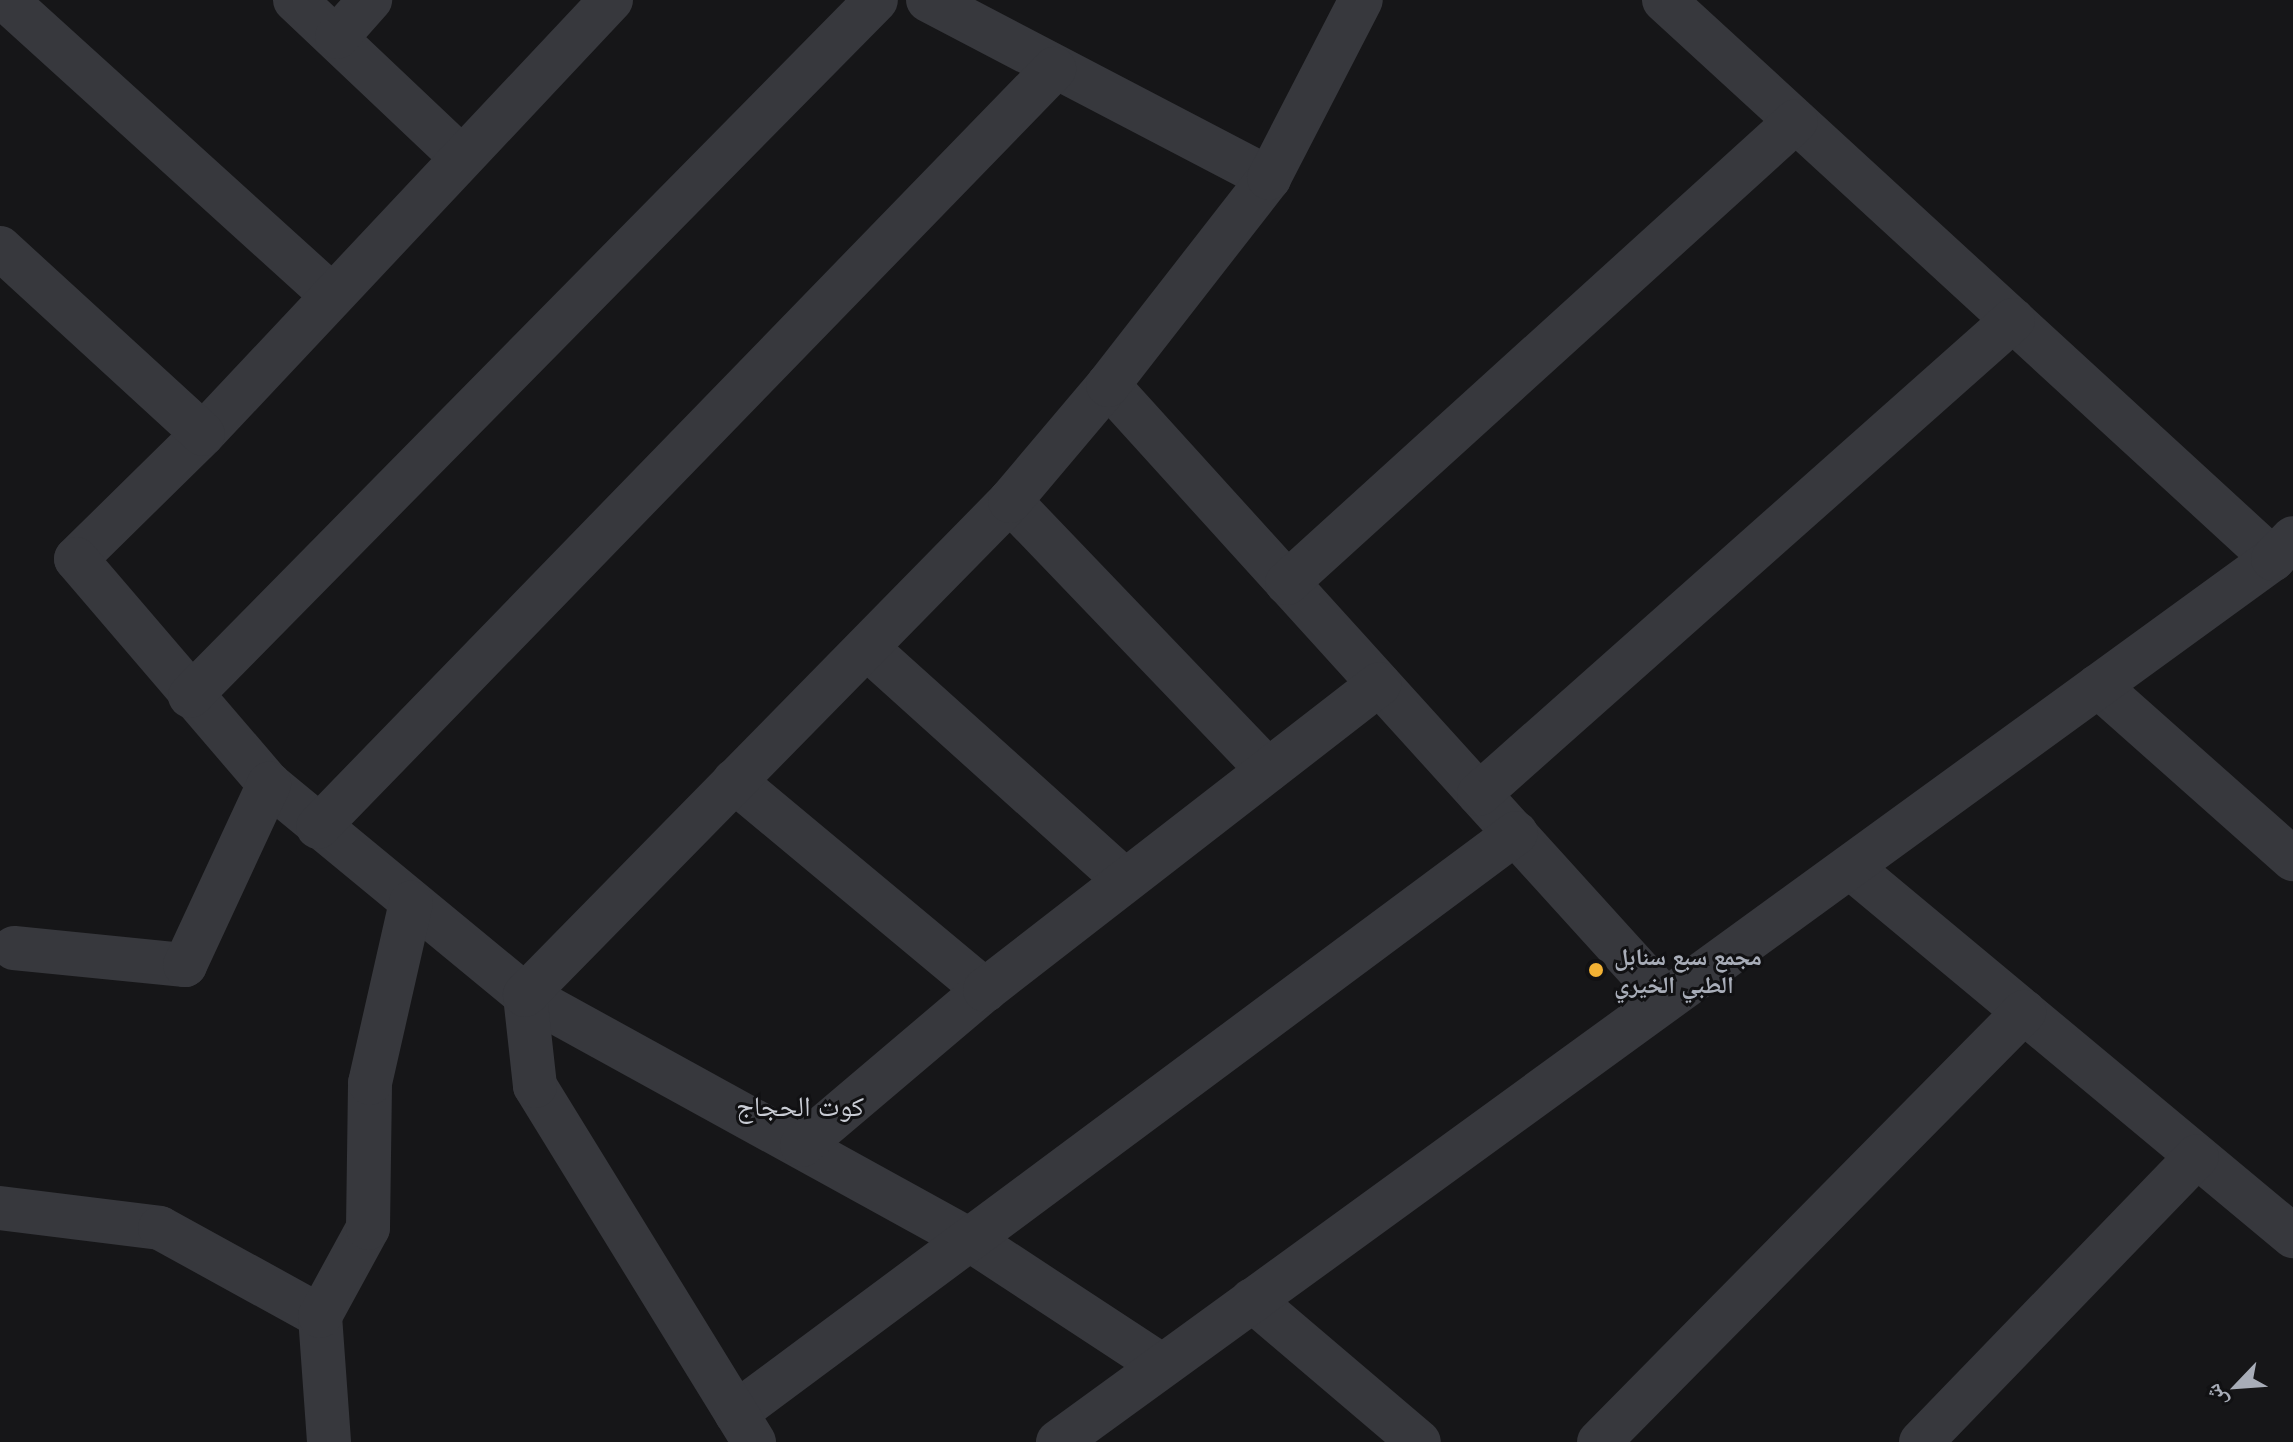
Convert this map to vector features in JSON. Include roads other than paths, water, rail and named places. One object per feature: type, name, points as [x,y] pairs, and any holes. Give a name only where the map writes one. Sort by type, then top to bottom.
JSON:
[{"type":"street","points":[[6,0],[332,296]]},
{"type":"street","points":[[295,0],[461,157]]},
{"type":"street","points":[[337,37],[370,0]]},
{"type":"street","points":[[611,0],[203,434],[76,559],[190,696],[269,784],[525,995],[972,1241],[1159,1364]]},
{"type":"street","points":[[190,696],[876,0]]},
{"type":"street","points":[[928,0],[1054,69],[1269,178]]},
{"type":"street","points":[[525,995],[1010,501],[1108,385],[1269,178],[1361,0]]},
{"type":"street","points":[[1058,1442],[1159,1364],[1850,867],[2283,549],[2013,320],[1664,0]]},
{"type":"street","points":[[318,827],[1054,69]]},
{"type":"street","points":[[1287,583],[1796,121]]},
{"type":"street","points":[[0,248],[203,434]]},
{"type":"street","points":[[1479,794],[2013,320]]},
{"type":"street","points":[[1108,385],[1666,1000]]},
{"type":"street","points":[[1010,501],[1268,770]]},
{"type":"street","points":[[868,649],[1125,880]]},
{"type":"street","points":[[802,1145],[985,990],[1379,684]]},
{"type":"street","points":[[2098,686],[2293,859]]},
{"type":"street","points":[[734,781],[985,990]]},
{"type":"street","points":[[14,948],[185,965],[269,784]]},
{"type":"street","points":[[525,995],[535,1086],[745,1427],[972,1241],[1516,833]]},
{"type":"street","points":[[1850,867],[2293,1236]]},
{"type":"street","points":[[329,1442],[320,1316],[368,1228],[370,1083],[411,903]]},
{"type":"street","points":[[1599,1442],[2024,1012]]},
{"type":"street","points":[[1921,1442],[2197,1156]]},
{"type":"street","points":[[0,1208],[160,1228],[320,1316]]},
{"type":"street","points":[[1252,1300],[1419,1442]]},
{"type":"place","name":"مجمع سبع سنابل الطبي الخيري","points":[[1596,970]]},
{"type":"district","name":"كوت الحجاج","points":[[800,1106]]}]
